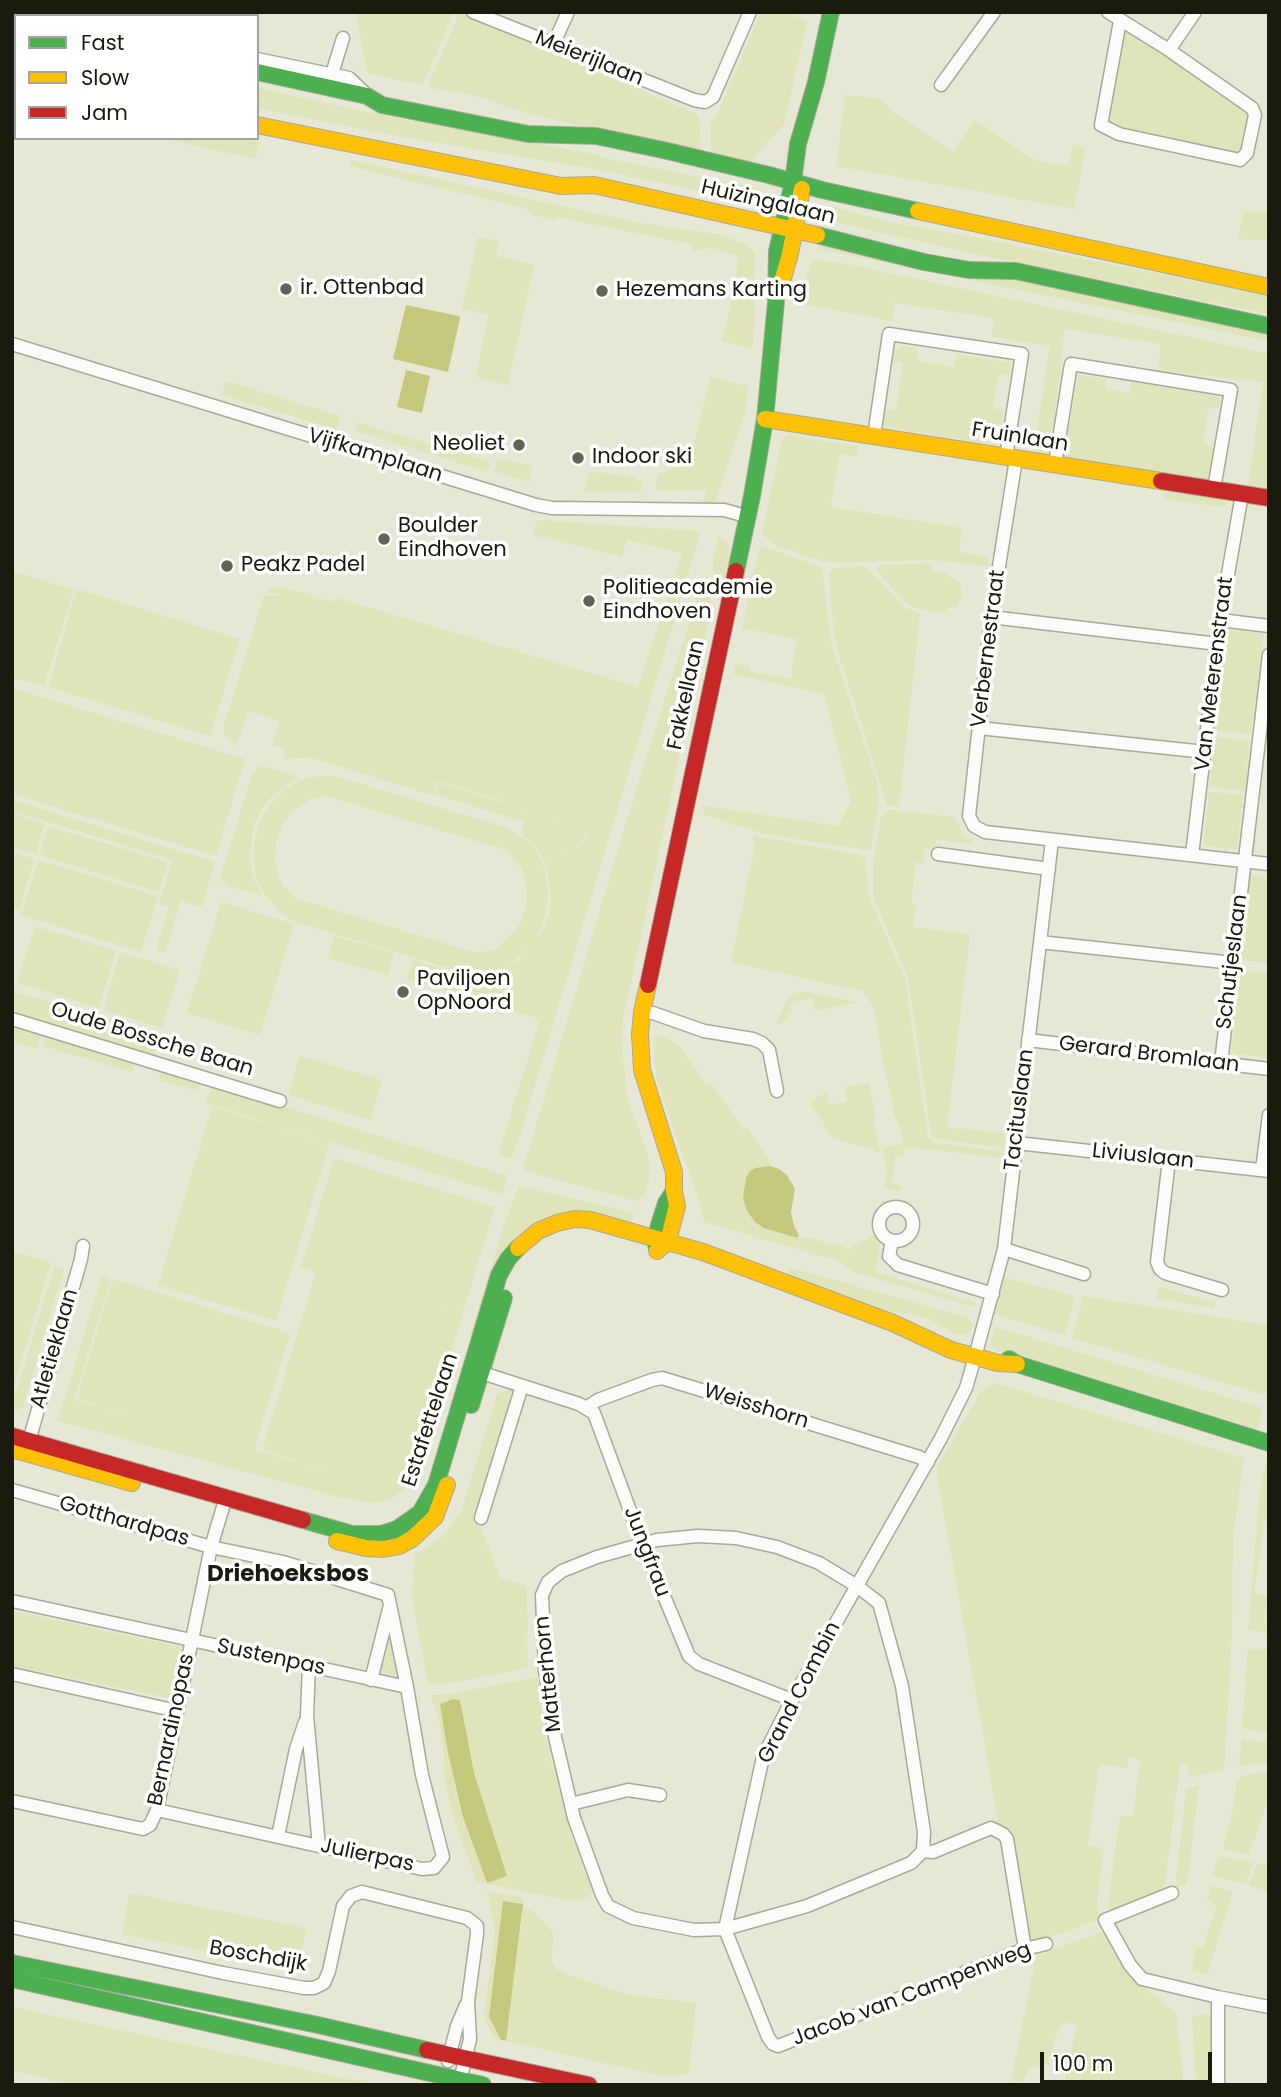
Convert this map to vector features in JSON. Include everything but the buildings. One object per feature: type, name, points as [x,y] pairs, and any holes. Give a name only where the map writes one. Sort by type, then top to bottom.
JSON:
[{"type":"main road","name":"Fakkellaan","points":[[660,1243],[666,1203],[674,1191],[674,1172],[642,1070],[642,1012],[765,419],[776,302],[798,183],[798,144],[816,82],[831,12]]},
{"type":"main road","name":"Huizingalaan","points":[[259,72],[368,96],[382,105],[528,134],[596,136],[1013,233],[1269,287]]},
{"type":"main road","name":"Huizingalaan","points":[[259,125],[561,186],[594,185],[789,228],[924,262],[969,271],[1016,271],[1269,326]]},
{"type":"main road","name":"Fruinlaan","points":[[765,419],[1269,498]]},
{"type":"main road","name":"Estafettelaan","points":[[12,1436],[22,1447],[224,1503],[366,1548],[400,1546],[412,1539],[435,1517],[476,1371],[517,1262],[531,1246],[559,1232],[586,1230],[660,1243]]},
{"type":"main road","points":[[660,1243],[704,1252],[723,1262],[844,1304],[931,1339],[951,1350],[977,1352],[999,1363],[1017,1364],[1269,1443]]},
{"type":"main road","points":[[12,1963],[318,2025],[589,2085]]},
{"type":"main road","points":[[12,1979],[452,2081],[483,2085]]},
{"type":"street","name":"Meierijlaan","points":[[473,12],[694,100],[705,102],[713,97],[750,12]]},
{"type":"street","points":[[553,45],[568,12]]},
{"type":"street","points":[[941,85],[994,12]]},
{"type":"street","points":[[1108,12],[1169,50],[1252,108],[1255,116],[1247,153],[1240,160],[1119,134],[1101,125],[1120,20]]},
{"type":"street","points":[[1169,50],[1195,12]]},
{"type":"street","points":[[332,74],[343,38]]},
{"type":"street","name":"Huizingalaan","points":[[259,59],[349,78],[368,96]]},
{"type":"street","name":"Verbernestraat","points":[[874,436],[889,334],[1022,354],[969,816],[974,826],[985,832],[1052,840]]},
{"type":"street","name":"Vijfkamplaan","points":[[12,344],[536,505],[552,508],[724,510],[746,516]]},
{"type":"street","points":[[1055,464],[1071,364],[1231,390],[1214,489]]},
{"type":"street","name":"Van Meterenstraat","points":[[1192,855],[1220,620],[1242,494]]},
{"type":"street","points":[[991,617],[1218,644]]},
{"type":"street","points":[[1220,620],[1269,626]]},
{"type":"street","name":"Schutjeslaan","points":[[1222,1063],[1245,861],[1264,729],[1269,655]]},
{"type":"street","points":[[979,728],[1205,752]]},
{"type":"street","points":[[1052,840],[1269,864]]},
{"type":"street","name":"Tacituslaan","points":[[977,1352],[1004,1249],[1052,840]]},
{"type":"street","points":[[939,854],[1049,869]]},
{"type":"street","points":[[1040,942],[1233,963]]},
{"type":"street","points":[[642,1012],[653,1013],[704,1031],[753,1039],[762,1044],[769,1050],[777,1091]]},
{"type":"street","name":"Oude Bossche Baan","points":[[12,1019],[280,1101]]},
{"type":"street","name":"Gerard Bromlaan","points":[[1028,1040],[1269,1069]]},
{"type":"street","points":[[1266,1171],[1269,1115]]},
{"type":"street","name":"Liviuslaan","points":[[1017,1143],[1266,1171]]},
{"type":"street","points":[[1169,1160],[1157,1262],[1165,1273],[1222,1290]]},
{"type":"street","points":[[892,1241],[889,1256],[898,1265],[993,1294]]},
{"type":"street","name":"Atletieklaan","points":[[22,1447],[70,1299],[83,1246]]},
{"type":"street","points":[[1004,1249],[1084,1274]]},
{"type":"street","name":"Grand Combin","points":[[725,1929],[763,1756],[928,1462],[966,1388],[977,1352]]},
{"type":"street","points":[[476,1371],[587,1407]]},
{"type":"street","name":"Weisshorn","points":[[587,1407],[598,1400],[662,1378],[928,1462]]},
{"type":"street","points":[[481,1518],[522,1386]]},
{"type":"street","name":"Jungfrau","points":[[587,1407],[594,1413],[642,1543],[688,1656],[699,1664],[793,1700]]},
{"type":"street","name":"Gotthardpas","points":[[12,1490],[211,1547],[283,1562],[388,1595],[391,1604]]},
{"type":"street","name":"Bernardinopas","points":[[12,1801],[143,1829],[150,1825],[156,1810],[211,1547],[224,1503]]},
{"type":"street","name":"Matterhorn","points":[[698,1536],[736,1538],[777,1547],[820,1563],[879,1603],[902,1686],[924,1832],[923,1851],[911,1863],[807,1906],[725,1929],[694,1930],[633,1918],[608,1906],[574,1818],[555,1737],[548,1692],[542,1595],[548,1582],[562,1571],[642,1543],[698,1536]]},
{"type":"street","name":"Sustenpas","points":[[12,1601],[407,1687]]},
{"type":"street","points":[[371,1679],[391,1604]]},
{"type":"street","points":[[391,1604],[407,1687]]},
{"type":"street","points":[[309,1665],[307,1716],[319,1846]]},
{"type":"street","points":[[12,1674],[177,1711]]},
{"type":"street","name":"Julierpas","points":[[156,1810],[422,1868],[434,1868],[443,1857],[422,1775],[407,1687]]},
{"type":"street","points":[[278,1836],[296,1749],[307,1716]]},
{"type":"street","points":[[571,1804],[628,1790],[660,1795]]},
{"type":"street","name":"Matterhorn","points":[[923,1851],[933,1852],[991,1828],[1003,1834],[1007,1839],[1025,1949]]},
{"type":"street","name":"Boschdijk","points":[[12,1927],[304,1989],[324,1983],[344,1906],[351,1896],[362,1892],[467,1918],[477,1926],[468,2001],[457,2026],[458,2057],[452,2081]]},
{"type":"street","points":[[1172,1893],[1105,1920],[1130,1965],[1142,1979],[1269,2007]]},
{"type":"street","name":"Jacob van Campenweg","points":[[725,1929],[768,2037],[778,2046],[1025,1949],[1046,1944]]},
{"type":"street","points":[[1218,1997],[1218,2085]]},
{"type":"shaded area","points":[[356,12],[454,12],[423,85],[368,74]]},
{"type":"shaded area","points":[[460,12],[699,115],[701,152],[528,114],[474,95],[431,88],[428,85]]},
{"type":"shaded area","points":[[761,12],[786,12],[807,22],[784,124],[750,163],[712,155],[710,119],[715,120]]},
{"type":"shaded area","points":[[1122,24],[1254,116],[1239,156],[1105,125]]},
{"type":"shaded area","points":[[259,88],[396,118],[600,155],[599,157],[762,189],[760,203],[583,167],[396,136],[259,108]]},
{"type":"shaded area","points":[[845,95],[879,99],[953,152],[975,120],[1031,158],[1040,161],[1068,166],[1073,144],[1086,148],[1074,209],[836,166]]},
{"type":"shaded area","points":[[169,140],[251,140],[259,142],[256,159]]},
{"type":"shaded area","points":[[351,160],[640,223],[722,235],[747,245],[755,253],[752,349],[721,341],[729,314],[737,256],[712,248],[692,251],[692,244],[556,217],[554,221],[536,217],[527,209],[349,166]]},
{"type":"shaded area","points":[[820,206],[835,207],[893,223],[1269,296],[1269,314],[860,228],[822,218],[816,213]]},
{"type":"shaded area","points":[[1244,210],[1269,214],[1269,239],[1238,240]]},
{"type":"shaded area","points":[[478,237],[499,241],[496,256],[534,265],[508,385],[476,377],[488,315],[462,309]]},
{"type":"shaded area","points":[[818,245],[967,275],[1016,277],[1269,330],[1269,341],[818,249]]},
{"type":"shaded area","points":[[813,260],[842,263],[1269,354],[1269,489],[1248,486],[1263,382],[1158,371],[1161,344],[1065,329],[1050,456],[1033,454],[1050,346],[992,337],[994,318],[895,303],[892,321],[803,304],[804,283]]},
{"type":"shaded area","points":[[406,305],[459,316],[448,372],[393,359]]},
{"type":"shaded area","points":[[903,346],[918,349],[917,361],[954,367],[957,355],[1011,362],[1009,375],[999,374],[993,408],[1004,411],[998,444],[881,426],[884,409],[896,410],[903,363],[891,361],[896,350]]},
{"type":"shaded area","points":[[406,370],[430,376],[422,413],[397,407]]},
{"type":"shaded area","points":[[1078,375],[1107,379],[1106,389],[1130,393],[1132,382],[1218,396],[1219,408],[1209,407],[1203,444],[1215,449],[1211,481],[1064,458]]},
{"type":"shaded area","points":[[710,377],[748,386],[746,412],[715,502],[704,502],[706,490],[656,491],[660,473],[690,463]]},
{"type":"shaded area","points":[[226,381],[337,415],[340,418],[337,430],[222,395]]},
{"type":"shaded area","points":[[358,423],[485,460],[490,463],[488,472],[355,431]]},
{"type":"shaded area","points":[[787,435],[858,446],[857,456],[839,454],[831,507],[962,528],[959,552],[989,557],[988,566],[931,560],[836,563],[818,560],[769,541],[762,533],[782,439]]},
{"type":"shaded area","points":[[498,459],[532,466],[529,482],[493,471]]},
{"type":"shaded area","points":[[589,471],[635,477],[641,482],[642,491],[584,493]]},
{"type":"shaded area","points":[[1165,493],[1223,499],[1226,505],[1224,507],[1164,498]]},
{"type":"shaded area","points":[[537,520],[701,531],[511,1159],[498,1155],[540,1019],[407,979],[414,960],[469,977],[496,974],[518,961],[539,936],[549,915],[551,896],[547,868],[538,850],[521,833],[525,822],[434,794],[438,783],[587,828],[584,840],[566,854],[557,852],[566,855],[585,841],[588,828],[437,781],[432,795],[309,757],[283,759],[285,749],[272,745],[280,721],[248,711],[236,746],[225,736],[224,726],[264,595],[277,596],[278,593],[266,593],[279,587],[334,602],[337,598],[638,687],[682,553],[627,540],[622,557],[532,535]]},
{"type":"shaded area","points":[[718,537],[726,540],[730,551],[723,587],[713,571]]},
{"type":"shaded area","points":[[762,546],[819,566],[823,571],[833,649],[877,782],[879,805],[870,851],[766,834],[703,812],[705,806],[838,826],[851,801],[824,694],[733,674],[735,664],[750,667],[750,671],[791,679],[797,636],[796,639],[742,628],[759,548]]},
{"type":"shaded area","points":[[932,563],[931,572],[946,573],[960,583],[962,597],[957,608],[947,607],[946,612],[952,614],[913,608],[875,569],[879,565]]},
{"type":"shaded area","points":[[865,566],[904,607],[920,614],[899,807],[887,805],[833,630],[829,574],[831,570]]},
{"type":"shaded area","points":[[12,571],[74,590],[44,686],[12,677]]},
{"type":"shaded area","points":[[708,583],[710,614],[623,1019],[622,1043],[627,1096],[648,1156],[650,1171],[644,1196],[635,1201],[525,1171],[524,1166],[626,822],[700,588]]},
{"type":"shaded area","points":[[77,589],[240,639],[210,736],[48,687]]},
{"type":"shaded area","points":[[1224,629],[1264,633],[1251,734],[1213,731]]},
{"type":"shaded area","points":[[12,688],[245,759],[216,856],[12,794]]},
{"type":"shaded area","points":[[1214,737],[1250,741],[1245,791],[1209,787]]},
{"type":"shaded area","points":[[264,766],[298,777],[271,797],[253,828],[250,860],[252,874],[262,895],[227,886],[221,880],[221,874],[253,772]]},
{"type":"shaded area","points":[[335,776],[508,828],[530,843],[545,868],[548,895],[546,914],[537,936],[527,950],[508,966],[494,972],[469,974],[295,922],[281,913],[264,894],[255,873],[254,844],[264,813],[273,800],[285,789],[306,778]],"holes":[[[327,796],[509,853],[522,869],[527,904],[519,925],[497,948],[473,952],[298,899],[284,887],[275,860],[276,842],[282,825],[294,810],[309,800]]]},
{"type":"shaded area","points":[[1209,792],[1243,795],[1237,849],[1203,846]]},
{"type":"shaded area","points":[[12,800],[215,862],[202,907],[181,901],[165,953],[156,950],[169,907],[159,904],[172,860],[12,811]]},
{"type":"shaded area","points":[[890,810],[954,817],[964,836],[974,842],[936,840],[935,849],[925,848],[923,863],[916,862],[911,903],[916,904],[913,927],[970,934],[947,1127],[1002,1133],[1005,1136],[1004,1148],[938,1139],[933,1137],[931,1132],[908,979],[873,896],[873,866],[881,817],[884,812]]},
{"type":"shaded area","points":[[12,814],[45,824],[36,855],[12,847]]},
{"type":"shaded area","points":[[48,826],[168,862],[159,892],[39,855]]},
{"type":"shaded area","points":[[754,836],[862,855],[865,859],[869,897],[905,979],[928,1137],[935,1143],[1003,1151],[1003,1158],[905,1147],[904,1156],[895,1155],[892,1184],[901,1186],[900,1192],[884,1187],[887,1170],[882,1148],[903,1143],[885,1074],[874,1007],[862,991],[731,962],[754,849]]},
{"type":"shaded area","points":[[12,852],[35,859],[19,910],[12,907]]},
{"type":"shaded area","points":[[38,860],[158,896],[141,952],[21,915]]},
{"type":"shaded area","points":[[1255,876],[1269,879],[1269,963],[1241,960],[1247,882]]},
{"type":"shaded area","points":[[221,902],[294,924],[260,1035],[187,1013]]},
{"type":"shaded area","points":[[35,926],[116,951],[99,1008],[17,983]]},
{"type":"shaded area","points":[[334,936],[394,953],[388,975],[328,958]]},
{"type":"shaded area","points":[[120,952],[180,970],[162,1028],[103,1010]]},
{"type":"shaded area","points":[[1241,970],[1269,973],[1269,1058],[1231,1053]]},
{"type":"shaded area","points":[[12,991],[160,1033],[153,1055],[147,1057],[12,1015]]},
{"type":"shaded area","points":[[803,992],[859,1002],[815,1011],[812,998],[790,1002],[791,1013],[787,1014],[788,1021],[776,1024],[788,998]]},
{"type":"shaded area","points":[[12,1023],[42,1033],[37,1049],[12,1042]]},
{"type":"shaded area","points":[[47,1034],[135,1061],[132,1072],[43,1046]]},
{"type":"shaded area","points":[[653,1034],[680,1046],[707,1085],[711,1083],[743,1129],[747,1127],[768,1159],[770,1166],[755,1168],[746,1178],[782,1234],[797,1238],[814,1238],[848,1249],[873,1235],[880,1240],[876,1272],[976,1303],[975,1307],[853,1272],[836,1260],[704,1222],[657,1081]]},
{"type":"shaded area","points":[[300,1056],[382,1080],[370,1120],[288,1095]]},
{"type":"shaded area","points":[[162,1069],[201,1081],[197,1091],[159,1080]]},
{"type":"shaded area","points":[[869,1083],[880,1152],[833,1138],[810,1103],[826,1092],[829,1104],[847,1102],[845,1087]]},
{"type":"shaded area","points":[[212,1084],[508,1176],[502,1194],[330,1142],[276,1321],[158,1285],[212,1107],[325,1141],[206,1103]]},
{"type":"shaded area","points":[[334,1158],[495,1207],[462,1316],[441,1310],[462,1317],[410,1484],[392,1499],[366,1502],[58,1421],[102,1275],[111,1278],[74,1399],[127,1414],[77,1398],[113,1279],[290,1333],[254,1450],[334,1472],[262,1450],[316,1272],[301,1267]]},
{"type":"shaded area","points":[[770,1166],[787,1175],[795,1189],[791,1212],[799,1235],[797,1238],[764,1228],[755,1222],[747,1211],[743,1198],[749,1172],[755,1168]]},
{"type":"shaded area","points":[[519,1186],[634,1213],[630,1225],[592,1214],[521,1237],[476,1339],[469,1337],[504,1225]]},
{"type":"shaded area","points":[[12,1251],[51,1263],[14,1385],[12,1384]]},
{"type":"shaded area","points":[[54,1267],[64,1270],[23,1406],[16,1411],[12,1410],[12,1389],[17,1390]]},
{"type":"shaded area","points":[[788,1267],[966,1317],[971,1321],[972,1331],[956,1335],[931,1320],[912,1314],[887,1312],[786,1276]]},
{"type":"shaded area","points":[[999,1276],[1075,1296],[1065,1335],[990,1313]]},
{"type":"shaded area","points":[[1158,1287],[1215,1302],[1214,1308],[1156,1298]]},
{"type":"shaded area","points":[[1083,1296],[1269,1325],[1269,1382],[1265,1395],[1072,1338]]},
{"type":"shaded area","points":[[996,1327],[1263,1408],[1257,1429],[996,1351],[991,1344]]},
{"type":"shaded area","points":[[995,1383],[1244,1458],[1233,1537],[1232,1638],[1224,1770],[1192,1777],[1188,1776],[1189,1765],[1180,1764],[1166,1877],[1161,1897],[1112,1915],[1108,1910],[1109,1895],[1120,1816],[1133,1816],[1140,1759],[1129,1757],[1127,1768],[1099,1764],[1088,1845],[1104,1849],[1097,1901],[1099,1919],[1030,1945],[999,1825],[936,1469],[981,1391]]},
{"type":"shaded area","points":[[509,1389],[515,1390],[473,1526],[480,1526],[501,1578],[527,1586],[528,1668],[428,1685],[412,1596],[415,1555],[445,1533],[462,1509],[497,1394]]},
{"type":"shaded area","points":[[1265,1465],[1269,1466],[1269,1519],[1265,1520],[1254,1592],[1267,1597],[1264,1625],[1269,1626],[1269,1634],[1248,1629],[1258,1508]]},
{"type":"shaded area","points":[[12,1611],[182,1647],[171,1698],[12,1666]]},
{"type":"shaded area","points":[[390,1621],[400,1676],[379,1672]]},
{"type":"shaded area","points":[[1248,1649],[1269,1649],[1269,1734],[1242,1728]]},
{"type":"shaded area","points":[[538,1677],[546,1739],[569,1829],[592,1891],[589,1897],[571,1901],[477,1882],[454,1819],[443,1771],[444,1753],[439,1720],[431,1695]],"holes":[[[460,1700],[474,1773],[507,1876],[487,1882],[463,1817],[448,1753]]]},
{"type":"shaded area","points":[[453,1699],[460,1700],[474,1773],[507,1876],[487,1883],[463,1817],[448,1753],[440,1704]]},
{"type":"shaded area","points":[[1242,1740],[1269,1742],[1269,1763],[1241,1766],[1239,1762]]},
{"type":"shaded area","points":[[1269,1772],[1269,1796],[1249,1855],[1223,1849],[1237,1780],[1249,1774]]},
{"type":"shaded area","points":[[1199,1785],[1188,1879],[1185,1885],[1175,1888],[1186,1789]]},
{"type":"shaded area","points":[[1226,1857],[1253,1863],[1246,1884],[1212,1876],[1218,1858]]},
{"type":"shaded area","points":[[1257,1864],[1269,1866],[1269,1893],[1249,1885]]},
{"type":"shaded area","points":[[1211,1886],[1233,1892],[1207,1975],[1192,1969],[1196,1946],[1203,1947],[1217,1905],[1206,1899]]},
{"type":"shaded area","points":[[487,1891],[524,1898],[523,1904],[504,1901],[489,2017],[501,2040],[494,2038],[484,2017],[495,1930]]},
{"type":"shaded area","points":[[130,1893],[306,1929],[297,1970],[122,1934]]},
{"type":"shaded area","points":[[503,1901],[523,1904],[506,2041],[501,2040],[489,2017]]},
{"type":"shaded area","points":[[523,1909],[531,1910],[553,1934],[552,1962],[556,1969],[629,1995],[696,2003],[689,2073],[671,2077],[652,2074],[506,2041]]},
{"type":"shaded area","points":[[1104,1931],[1126,1972],[1176,2013],[1184,2085],[1064,2085],[1077,2024],[1074,2023],[1066,2023],[1059,2028],[1048,2062],[1030,2069],[1023,2081],[1011,2081],[1036,1956]]},
{"type":"shaded area","points":[[12,2007],[375,2085],[77,2085],[12,2071]]},
{"type":"shaded area","points":[[1211,2015],[1212,2085],[1196,2085],[1192,2017]]},
{"type":"traffic: fast","points":[[736,571],[765,419],[776,302],[777,251],[793,182],[798,144],[816,82],[831,12]]},
{"type":"traffic: fast","points":[[259,72],[367,96],[382,105],[528,134],[596,136],[663,150],[918,211]]},
{"type":"traffic: fast","points":[[817,235],[924,262],[969,270],[1016,271],[1269,326]]},
{"type":"traffic: fast","points":[[657,1249],[655,1238],[666,1203],[674,1191]]},
{"type":"traffic: fast","points":[[303,1520],[352,1534],[381,1534],[397,1529],[420,1513],[436,1485],[499,1275],[518,1248]]},
{"type":"traffic: fast","points":[[471,1405],[504,1298]]},
{"type":"traffic: fast","points":[[1009,1359],[1017,1364],[1269,1443]]},
{"type":"traffic: fast","points":[[12,1963],[318,2025],[427,2050]]},
{"type":"traffic: fast","points":[[12,1979],[483,2085]]},
{"type":"traffic: slow","points":[[259,125],[561,186],[594,185],[817,235]]},
{"type":"traffic: slow","points":[[781,285],[790,254],[802,189]]},
{"type":"traffic: slow","points":[[918,211],[1269,287]]},
{"type":"traffic: slow","points":[[765,419],[1161,481]]},
{"type":"traffic: slow","points":[[648,985],[640,1034],[642,1070],[674,1172],[677,1206],[668,1241],[657,1251]]},
{"type":"traffic: slow","points":[[518,1248],[538,1231],[557,1223],[575,1219],[590,1220],[703,1252],[893,1323],[951,1350],[998,1363],[1017,1364]]},
{"type":"traffic: slow","points":[[12,1449],[132,1483]]},
{"type":"traffic: slow","points":[[337,1541],[366,1548],[399,1546],[412,1539],[435,1517],[447,1485]]},
{"type":"traffic: jam","points":[[1161,481],[1269,498]]},
{"type":"traffic: jam","points":[[648,985],[736,571]]},
{"type":"traffic: jam","points":[[12,1436],[303,1520]]},
{"type":"traffic: jam","points":[[427,2050],[589,2085]]},
{"type":"place","name":"ir. Ottenbad","points":[[286,289]]},
{"type":"place","name":"Hezemans Karting","points":[[602,291]]},
{"type":"place","name":"Neoliet","points":[[519,445]]},
{"type":"place","name":"Indoor ski","points":[[578,458]]},
{"type":"place","name":"Boulder Eindhoven","points":[[384,539]]},
{"type":"place","name":"Peakz Padel","points":[[227,566]]},
{"type":"place","name":"Politieacademie Eindhoven","points":[[589,601]]},
{"type":"place","name":"Paviljoen OpNoord","points":[[403,992]]},
{"type":"district","name":"Driehoeksbos","points":[[288,1575]]}]
